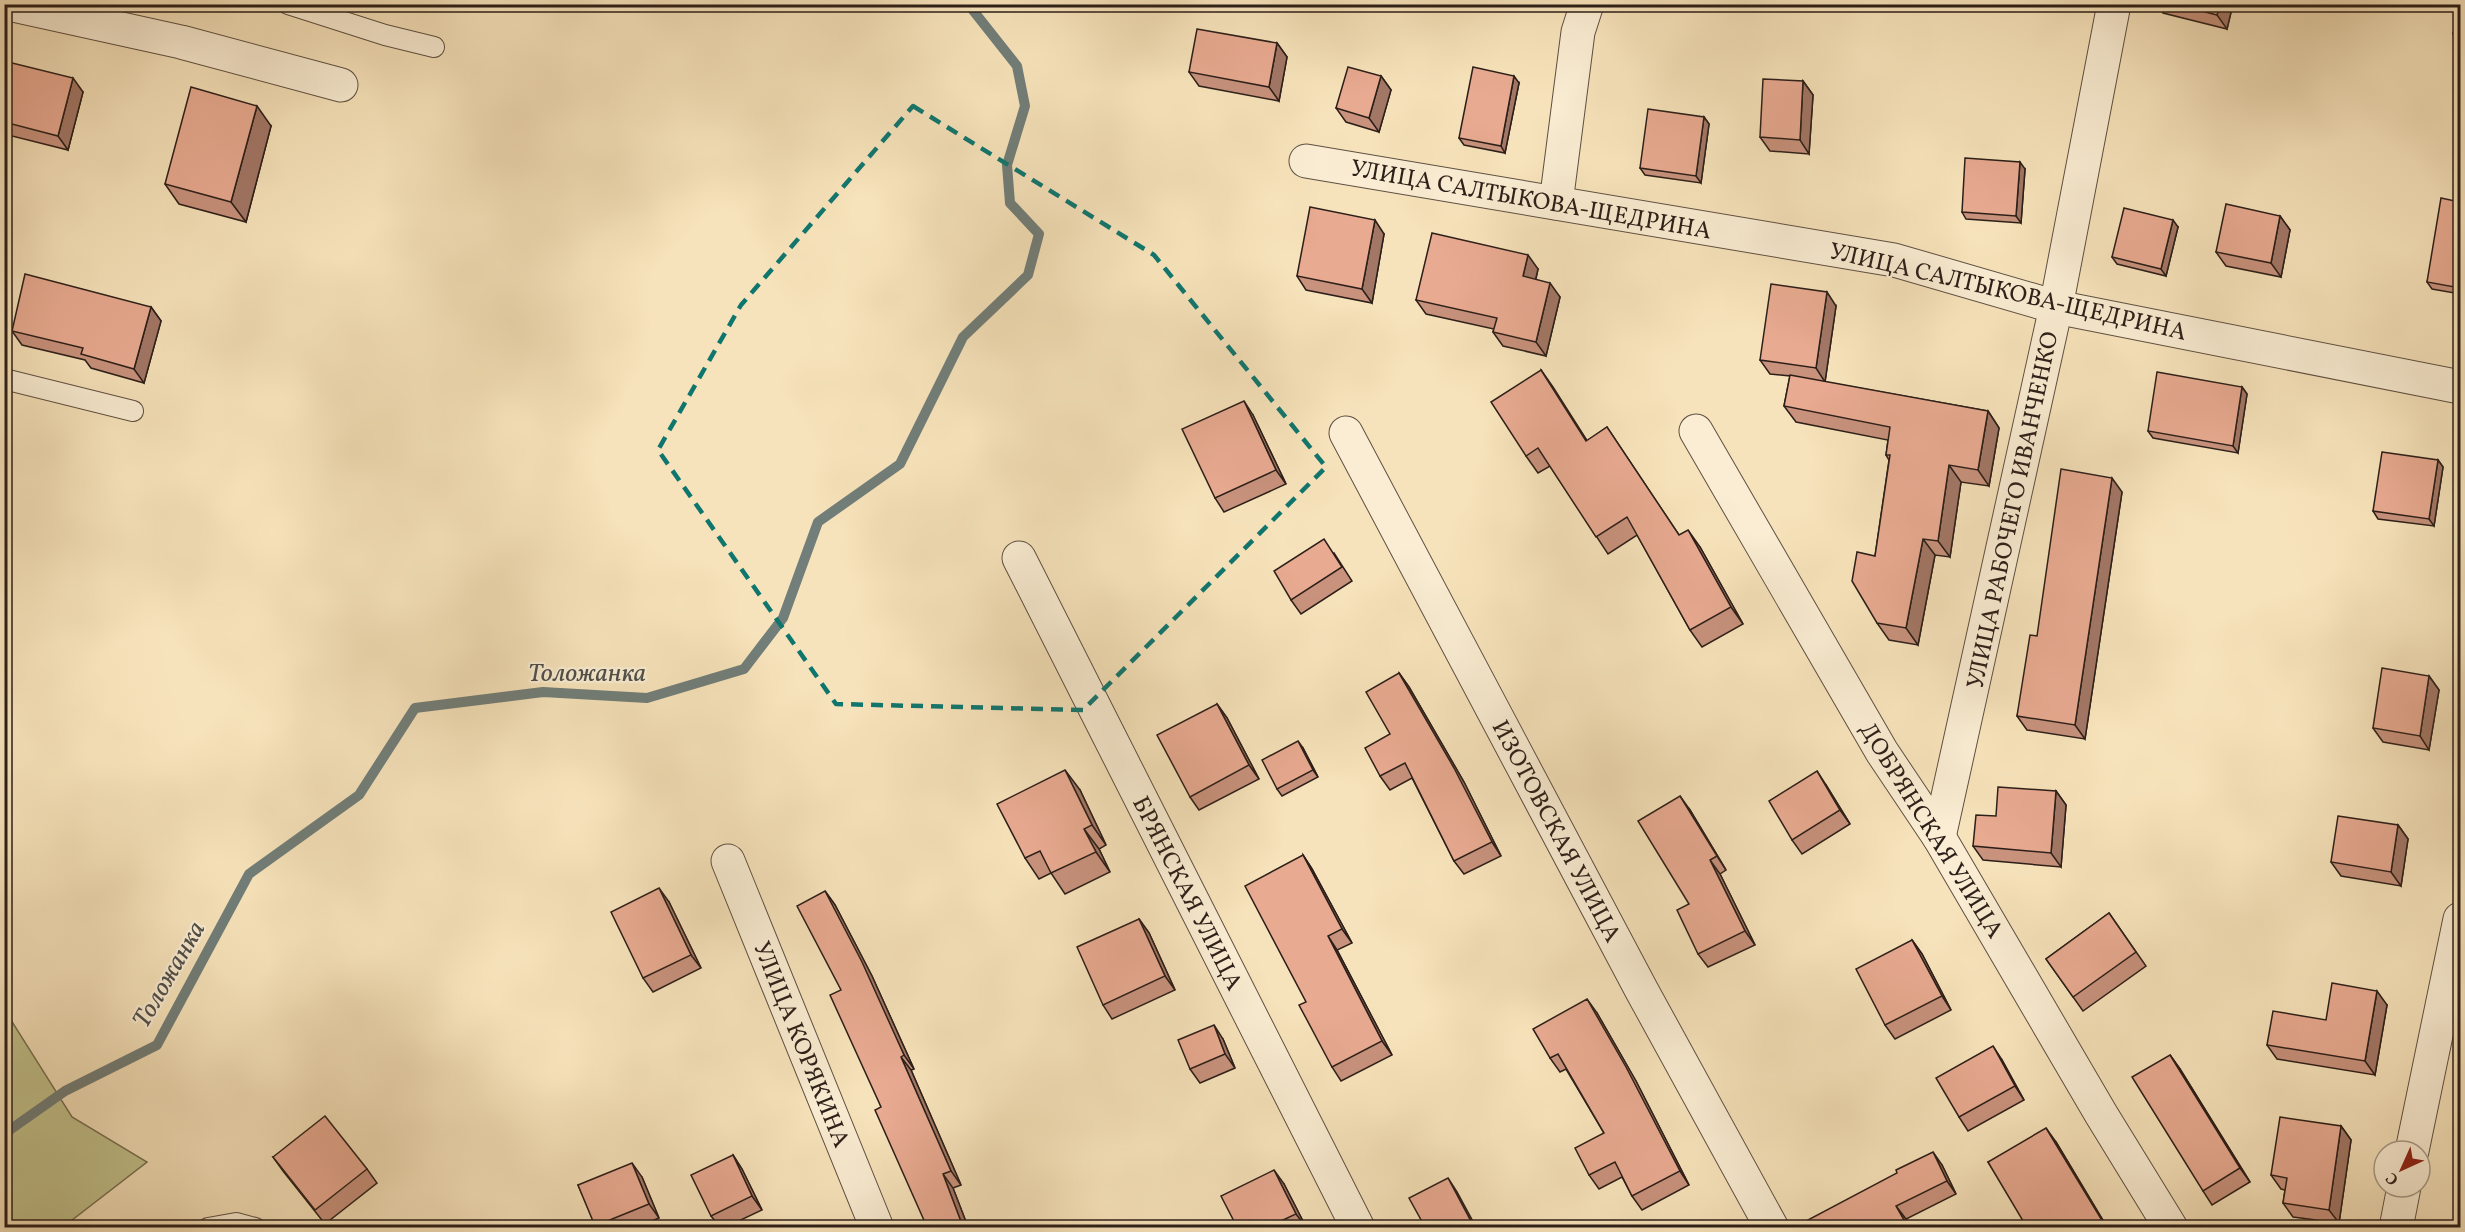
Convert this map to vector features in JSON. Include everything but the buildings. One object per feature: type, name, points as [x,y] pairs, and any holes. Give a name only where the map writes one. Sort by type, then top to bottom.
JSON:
[{"type":"street","points":[[8,4],[181,42],[341,85]]},
{"type":"street","points":[[1556,203],[1578,32],[1587,4]]},
{"type":"street","name":"УЛИЦА РАБОЧЕГО ИВАНЧЕНКО","points":[[1940,837],[2056,307],[2114,4]]},
{"type":"street","name":"УЛИЦА САЛТЫКОВА-ЩЕДРИНА","points":[[1306,161],[1894,260],[2056,307],[2460,387]]},
{"type":"street","name":"ДОБРЯНСКАЯ УЛИЦА","points":[[1696,431],[1882,752],[1940,837],[2101,1114],[2171,1227]]},
{"type":"street","name":"ИЗОТОВСКАЯ УЛИЦА","points":[[1346,433],[1642,991],[1772,1227]]},
{"type":"street","name":"БРЯНСКАЯ УЛИЦА","points":[[1019,558],[1358,1227]]},
{"type":"street","name":"УЛИЦА КОРЯКИНА","points":[[728,861],[877,1227]]},
{"type":"street","points":[[2414,1139],[2460,919]]},
{"type":"street","points":[[2396,1227],[2402,1199]]},
{"type":"lane","points":[[288,4],[385,35],[434,47]]},
{"type":"lane","points":[[4,379],[133,411]]},
{"type":"lane","points":[[208,1227],[236,1223],[255,1227]]},
{"type":"highlighted area","points":[[913,106],[1154,255],[1326,467],[1083,710],[836,704],[658,450],[741,305]]},
{"type":"green space","points":[[4,1009],[72,1117],[147,1162],[63,1227],[5,1227]]},
{"type":"waterway","name":"Толожанка","points":[[4,1134],[65,1091],[157,1045],[249,874],[359,795],[415,708],[543,692],[647,698],[744,669],[783,618],[818,522],[900,464],[963,337],[1028,275],[1039,234],[1010,203],[1007,165],[1025,106],[1017,66],[968,4]]}]
